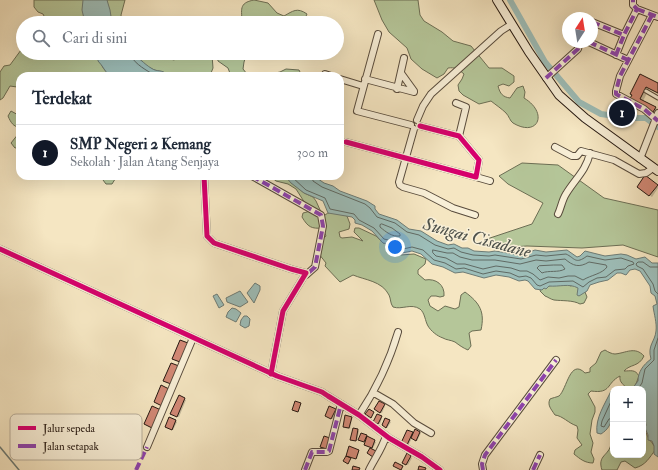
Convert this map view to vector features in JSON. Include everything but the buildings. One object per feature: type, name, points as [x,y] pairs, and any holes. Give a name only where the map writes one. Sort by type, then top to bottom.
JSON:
[{"type":"main road","points":[[496,0],[529,52],[548,76],[559,95],[585,118],[655,169]]},
{"type":"street","points":[[633,0],[633,5],[637,9],[655,16],[628,60],[620,76],[616,89],[616,94],[657,117],[640,159]]},
{"type":"street","points":[[616,55],[637,9]]},
{"type":"street","points":[[475,215],[453,208],[424,193],[400,185],[399,182],[416,125],[423,106],[431,94],[501,31],[512,24]]},
{"type":"street","points":[[598,24],[624,35]]},
{"type":"street","points":[[378,34],[357,111],[459,136],[479,160],[476,177]]},
{"type":"street","points":[[598,46],[628,60]]},
{"type":"street","points":[[548,76],[578,48]]},
{"type":"street","points":[[397,89],[404,58]]},
{"type":"street","points":[[344,80],[412,93],[414,91],[401,73]]},
{"type":"street","points":[[456,103],[466,107],[459,136]]},
{"type":"street","points":[[346,142],[490,181]]},
{"type":"street","points":[[555,147],[575,157],[581,151],[614,160],[639,174],[655,169]]},
{"type":"street","points":[[558,214],[566,194],[579,178],[588,161],[590,153]]},
{"type":"street","points":[[204,180],[207,236],[214,243],[291,269],[305,272],[306,274]]},
{"type":"street","points":[[259,180],[321,215],[323,226],[315,267],[306,274],[283,311],[271,374]]},
{"type":"street","points":[[0,249],[271,374],[322,392],[359,415],[386,436],[422,457],[440,470]]},
{"type":"street","points":[[359,415],[374,394],[390,357],[398,332]]},
{"type":"street","points":[[147,447],[194,338]]},
{"type":"street","points":[[483,469],[485,454],[556,360]]},
{"type":"street","points":[[374,394],[393,404],[414,424],[431,433]]},
{"type":"street","points":[[305,470],[312,452],[329,451],[341,404]]},
{"type":"street","points":[[369,470],[383,447],[386,436]]},
{"type":"street","points":[[533,470],[540,455]]},
{"type":"lane","points":[[646,91],[658,98]]},
{"type":"green space","points":[[34,0],[85,0],[88,16],[44,16],[34,7]]},
{"type":"green space","points":[[107,0],[125,0],[121,16],[107,16]]},
{"type":"green space","points":[[254,0],[268,3],[277,13],[284,16],[242,16],[243,5]]},
{"type":"green space","points":[[374,0],[418,0],[420,15],[424,21],[453,41],[471,46],[489,68],[502,68],[514,76],[514,82],[509,86],[503,84],[498,86],[500,91],[502,95],[510,98],[517,88],[523,86],[525,92],[524,98],[532,104],[538,116],[537,122],[534,126],[529,128],[522,127],[513,123],[506,113],[491,101],[479,104],[463,95],[459,91],[458,85],[464,74],[460,71],[453,68],[448,68],[444,74],[437,78],[422,69],[411,59],[407,48],[389,32],[382,20]]},
{"type":"green space","points":[[298,10],[307,14],[306,16],[284,16]]},
{"type":"green space","points":[[16,57],[16,60],[100,60],[102,66],[107,72],[16,72],[16,87],[10,86],[3,98],[0,100],[0,72],[4,66],[10,65]]},
{"type":"green space","points":[[136,60],[212,60],[213,68],[211,72],[162,72],[152,69]]},
{"type":"green space","points":[[245,60],[243,69],[245,72],[230,72],[228,68],[218,61]]},
{"type":"green space","points":[[286,69],[299,70],[300,72],[280,72]]},
{"type":"green space","points":[[11,111],[16,114],[16,126],[10,121],[8,116]]},
{"type":"green space","points":[[16,137],[16,148],[11,143]]},
{"type":"green space","points":[[522,163],[558,165],[604,198],[658,210],[658,257],[623,245],[582,248],[527,246],[497,248],[487,239],[532,224],[543,203],[508,184],[499,176]]},
{"type":"green space","points":[[103,180],[114,180],[112,184],[106,184]]},
{"type":"green space","points":[[275,180],[289,180],[304,193],[313,197],[321,212],[325,215],[330,212],[335,212],[347,216],[350,224],[349,229],[339,232],[340,237],[352,237],[363,241],[354,232],[355,228],[359,228],[376,236],[383,243],[397,246],[401,255],[414,254],[426,259],[425,264],[418,270],[418,274],[425,280],[436,281],[443,289],[444,296],[431,296],[428,300],[430,306],[438,311],[445,306],[455,309],[459,307],[461,295],[465,292],[470,296],[480,308],[482,313],[482,324],[481,330],[472,331],[469,333],[471,346],[468,350],[455,342],[444,339],[434,333],[428,326],[423,313],[417,307],[393,307],[386,290],[378,284],[353,275],[340,282],[325,266],[326,263],[319,254],[319,242],[326,236],[323,228],[310,227],[304,220],[302,217],[303,213],[311,210],[296,189],[288,184]]},
{"type":"green space","points":[[565,284],[571,286],[574,284],[585,292],[587,297],[584,303],[580,304],[571,301],[554,300],[545,296],[540,291],[541,288]]},
{"type":"green space","points":[[605,350],[615,354],[637,351],[644,356],[640,362],[624,371],[634,371],[639,376],[635,386],[624,386],[621,382],[620,376],[606,389],[598,392],[591,391],[588,394],[595,407],[590,434],[593,443],[591,452],[594,459],[593,463],[590,463],[574,454],[575,450],[582,445],[577,438],[577,426],[555,415],[550,407],[549,401],[550,399],[559,396],[569,376],[576,369],[580,369],[585,373],[590,372],[590,368],[596,363],[601,352]]},
{"type":"green space","points":[[646,429],[649,438],[656,449],[647,461],[639,467],[635,468],[625,461],[621,462],[617,470],[602,470],[601,461],[610,448],[610,458],[646,458]]},
{"type":"water","points":[[83,0],[107,0],[111,16],[83,16],[82,10]]},
{"type":"water","points":[[141,60],[153,69],[164,72],[106,72],[98,61]]},
{"type":"water","points":[[288,180],[320,180],[340,191],[367,201],[375,206],[375,209],[379,214],[397,220],[409,229],[421,231],[437,241],[448,245],[454,244],[474,251],[495,251],[521,255],[535,250],[546,252],[567,250],[577,257],[585,251],[605,256],[621,254],[636,259],[645,257],[652,263],[658,263],[658,457],[654,454],[654,446],[652,441],[648,440],[646,430],[646,386],[634,386],[638,381],[642,369],[651,359],[650,350],[656,331],[653,306],[657,304],[655,296],[651,293],[650,286],[640,271],[635,269],[630,270],[626,275],[617,273],[608,280],[590,285],[587,291],[579,296],[577,295],[578,288],[568,285],[549,286],[542,290],[535,289],[528,281],[525,280],[519,281],[509,277],[496,275],[484,278],[463,272],[455,273],[443,267],[432,264],[421,254],[412,251],[402,253],[398,251],[394,245],[383,243],[372,231],[355,223],[355,220],[352,217],[328,213],[323,201],[304,193]]},
{"type":"water","points":[[255,283],[260,286],[260,290],[254,303],[247,293]]},
{"type":"water","points":[[240,291],[248,302],[240,307],[227,302],[226,298]]},
{"type":"water","points":[[217,294],[224,305],[219,308],[213,296]]},
{"type":"water","points":[[232,308],[241,313],[236,322],[226,317]]},
{"type":"water","points":[[244,316],[247,316],[250,319],[249,326],[245,328],[240,325]]},
{"type":"water","points":[[610,393],[610,424],[601,434],[597,433],[597,427],[603,406]]},
{"type":"waterway","points":[[510,0],[545,62],[579,102],[601,114],[629,118],[646,118],[658,127]]},
{"type":"waterway","points":[[0,447],[10,459]]},
{"type":"waterway","points":[[11,460],[19,470]]},
{"type":"marked path","points":[[598,24],[624,35],[637,9],[633,5],[633,0]]},
{"type":"marked path","points":[[637,9],[658,17]]},
{"type":"marked path","points":[[652,15],[620,76],[616,94],[644,109],[658,121]]},
{"type":"marked path","points":[[616,55],[624,35]]},
{"type":"marked path","points":[[598,46],[628,60]]},
{"type":"marked path","points":[[546,78],[578,48]]},
{"type":"marked path","points":[[259,180],[321,215],[323,226],[315,267],[306,275]]},
{"type":"marked path","points":[[483,470],[482,464],[485,455],[556,360]]},
{"type":"marked path","points":[[305,470],[312,452],[329,451],[341,404]]},
{"type":"marked path","points":[[142,457],[147,447]]},
{"type":"marked path","points":[[533,470],[540,455]]},
{"type":"marked path","points":[[136,470],[141,460]]},
{"type":"cycle path","points":[[346,142],[476,177],[479,160],[459,136],[420,126]]},
{"type":"cycle path","points":[[204,180],[207,236],[214,243],[306,273],[283,311],[271,374]]},
{"type":"cycle path","points":[[0,249],[277,376],[322,392],[359,415],[389,438],[422,457],[440,470]]},
{"type":"place","name":"SMP Negeri 2 Kemang","points":[[622,113]]},
{"type":"water label","name":"Sungai Cisadane","points":[[477,238]]}]
